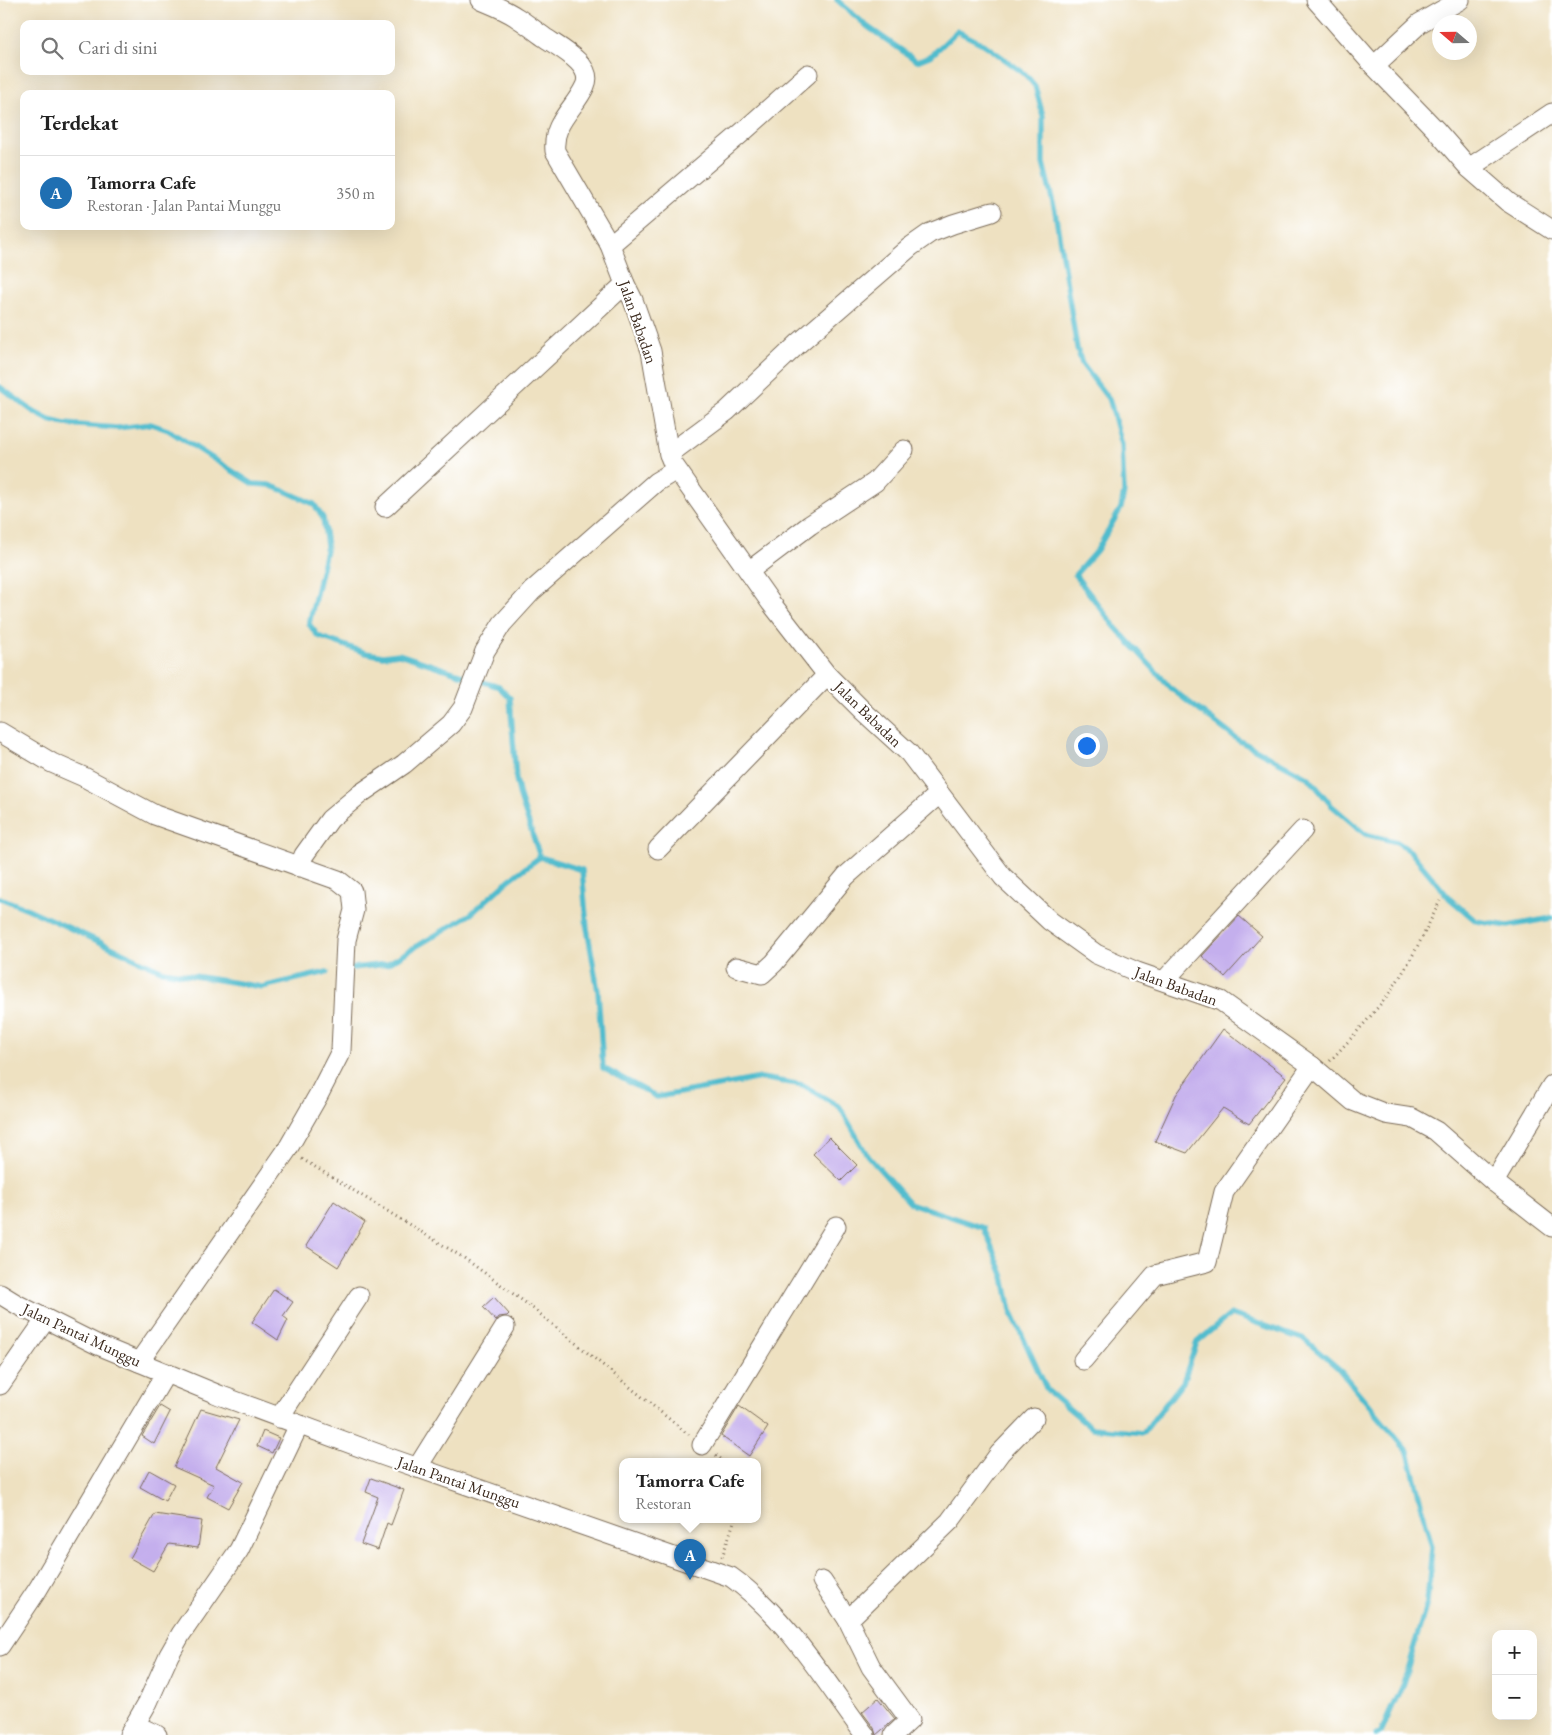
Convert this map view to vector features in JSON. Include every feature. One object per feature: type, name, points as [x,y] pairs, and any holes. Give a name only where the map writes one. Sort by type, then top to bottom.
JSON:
[{"type":"street","name":"Jalan Babadan","points":[[481,0],[515,16],[564,49],[582,67],[587,77],[585,86],[556,133],[554,140],[555,151],[610,245],[625,284],[634,300],[651,351],[673,462],[720,533],[827,675],[862,711],[909,753],[1003,876],[1050,920],[1096,954],[1137,972],[1221,1001],[1316,1069],[1353,1101],[1386,1114],[1412,1118],[1436,1131],[1494,1182],[1552,1227]]},
{"type":"street","points":[[1316,0],[1374,66],[1435,129],[1469,168],[1508,202],[1552,230]]},
{"type":"street","points":[[1374,66],[1420,23],[1460,0]]},
{"type":"street","points":[[610,245],[808,74]]},
{"type":"street","points":[[1469,168],[1552,113]]},
{"type":"street","points":[[298,867],[304,854],[330,819],[360,794],[404,764],[451,724],[463,708],[485,651],[502,624],[532,591],[656,482],[673,462],[799,343],[910,247],[930,233],[992,212]]},
{"type":"street","points":[[386,506],[625,284]]},
{"type":"street","points":[[750,571],[810,525],[875,482],[904,450]]},
{"type":"street","points":[[658,849],[827,675]]},
{"type":"street","points":[[0,732],[52,763],[84,777],[155,815],[338,880],[352,891],[354,910],[346,940],[341,1051],[287,1150],[139,1362]]},
{"type":"street","points":[[736,967],[762,974],[774,963],[846,876],[940,794]]},
{"type":"street","points":[[1164,981],[1303,830]]},
{"type":"street","points":[[1083,1360],[1155,1275],[1207,1262],[1224,1192],[1316,1069]]},
{"type":"street","points":[[1494,1182],[1552,1085]]},
{"type":"street","points":[[702,1445],[836,1226]]},
{"type":"street","name":"Jalan Pantai Munggu","points":[[0,1294],[46,1319],[139,1362],[279,1418],[730,1577],[743,1586],[790,1633],[865,1735]]},
{"type":"street","points":[[279,1418],[359,1296]]},
{"type":"street","points":[[0,1385],[46,1319]]},
{"type":"street","points":[[417,1468],[505,1327]]},
{"type":"street","points":[[0,1646],[38,1589],[166,1374]]},
{"type":"street","points":[[848,1620],[950,1521],[1000,1453],[1034,1418]]},
{"type":"street","points":[[157,1735],[132,1730],[148,1702],[169,1655],[181,1634],[239,1550],[299,1425]]},
{"type":"street","points":[[822,1581],[848,1620],[871,1667],[910,1720],[894,1735]]},
{"type":"path","points":[[1316,1069],[1360,1029],[1396,983],[1410,962],[1440,901]]},
{"type":"path","points":[[287,1150],[464,1258],[530,1306],[719,1458]]},
{"type":"path","points":[[718,1572],[734,1523]]},
{"type":"building","points":[[1239,916],[1262,936],[1225,977],[1202,956]]},
{"type":"building","points":[[1223,1029],[1286,1077],[1249,1124],[1223,1108],[1187,1153],[1155,1141],[1176,1095]]},
{"type":"building","points":[[829,1137],[857,1165],[841,1181],[813,1154]]},
{"type":"building","points":[[334,1201],[365,1222],[338,1267],[306,1246]]},
{"type":"building","points":[[274,1289],[293,1302],[283,1316],[288,1320],[278,1340],[252,1322]]},
{"type":"building","points":[[494,1297],[509,1314],[499,1317],[496,1321],[483,1307]]},
{"type":"building","points":[[160,1406],[170,1412],[154,1444],[142,1436]]},
{"type":"building","points":[[739,1406],[768,1427],[749,1456],[721,1436]]},
{"type":"building","points":[[201,1409],[239,1420],[216,1467],[243,1482],[228,1508],[207,1497],[214,1485],[174,1467]]},
{"type":"building","points":[[263,1431],[279,1438],[272,1453],[257,1446]]},
{"type":"building","points":[[149,1470],[174,1484],[165,1501],[140,1487]]},
{"type":"building","points":[[371,1478],[404,1490],[391,1525],[387,1523],[378,1550],[361,1544],[378,1497],[366,1492]]},
{"type":"building","points":[[155,1514],[202,1521],[198,1548],[169,1544],[153,1571],[130,1558]]},
{"type":"building","points":[[878,1698],[895,1719],[876,1735],[874,1728],[862,1712]]},
{"type":"waterway","points":[[837,0],[868,27],[917,61],[932,55],[957,31],[985,45],[1025,74],[1035,86],[1043,116],[1043,163],[1055,211],[1077,348],[1082,364],[1110,401],[1122,445],[1124,492],[1121,508],[1097,550],[1075,575],[1116,628],[1173,690],[1238,740],[1309,778],[1331,805],[1365,834],[1397,842],[1410,851],[1450,899],[1476,921],[1508,926],[1552,918]]},
{"type":"waterway","points":[[0,387],[34,412],[49,420],[65,424],[117,428],[151,424],[168,430],[253,484],[269,485],[314,504],[323,518],[327,546],[309,624],[318,636],[366,653],[383,656],[399,654],[499,687],[510,698],[516,779],[540,857]]},
{"type":"waterway","points":[[353,968],[387,964],[471,914],[509,880],[540,857],[582,870],[587,928],[598,991],[603,1068],[657,1097],[761,1078],[803,1085],[840,1107],[867,1155],[910,1203],[984,1228],[1004,1277],[1011,1311],[1047,1390],[1092,1428],[1143,1433],[1183,1382],[1197,1342],[1231,1314],[1305,1340],[1338,1368],[1408,1452],[1432,1547],[1427,1603],[1403,1683],[1381,1732],[1376,1735]]},
{"type":"waterway","points":[[0,898],[163,971],[262,987],[327,972]]},
{"type":"place","name":"Tamorra Cafe","points":[[690,1580]]}]
